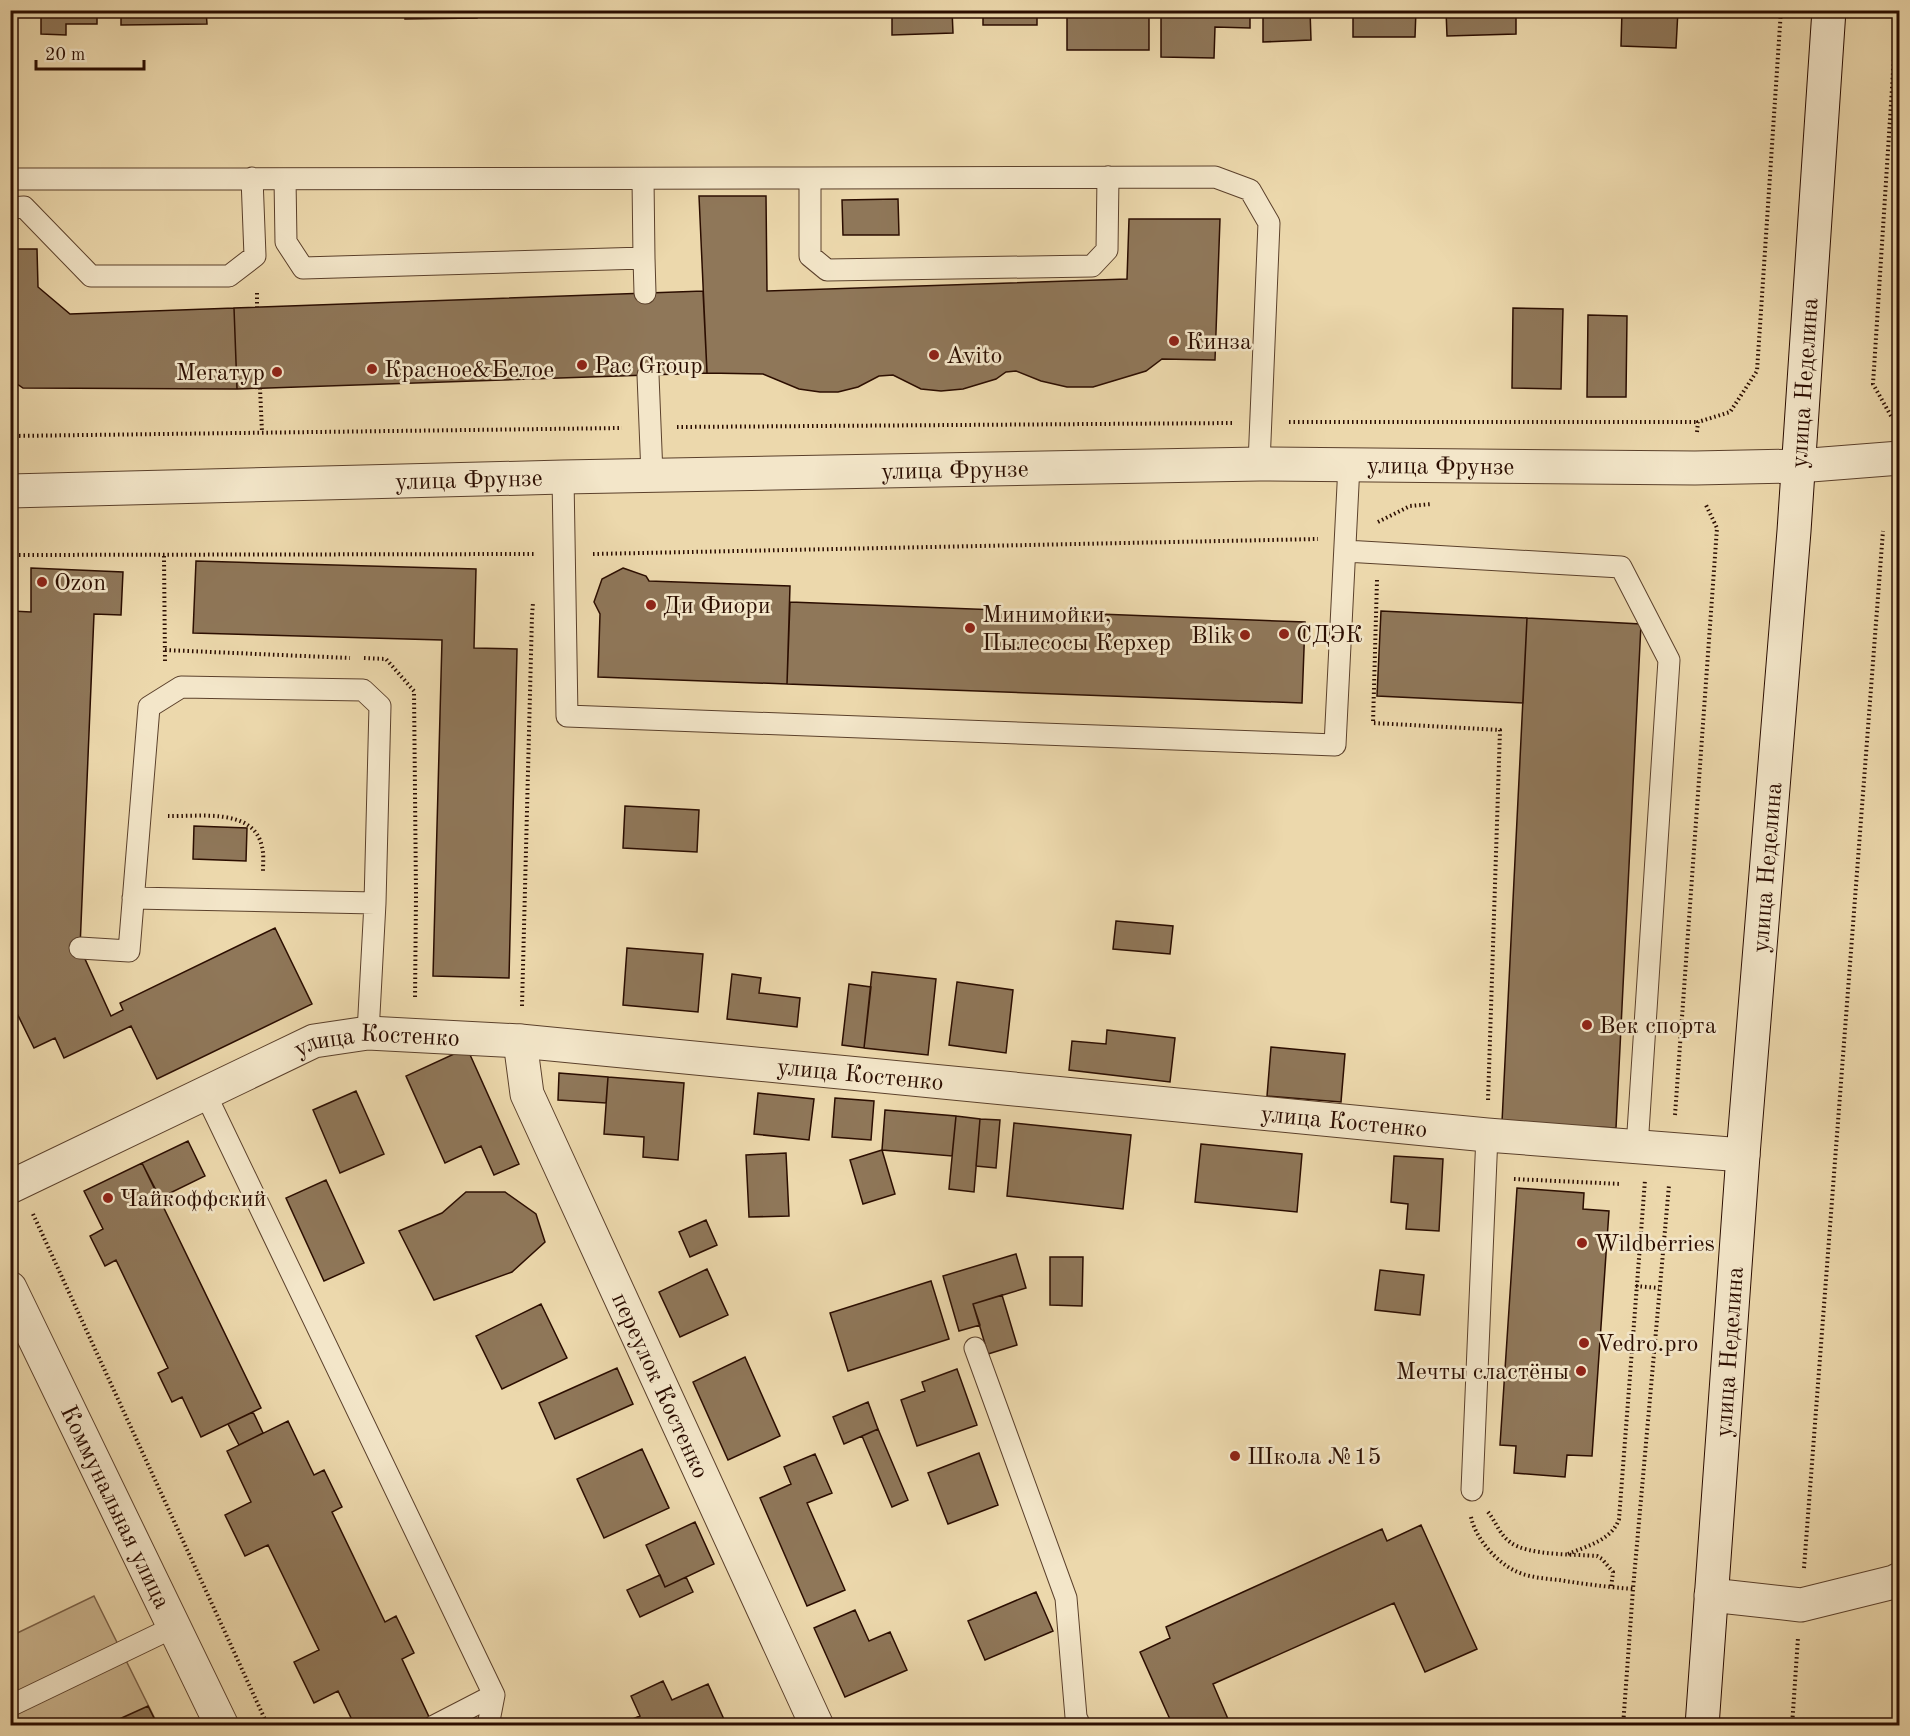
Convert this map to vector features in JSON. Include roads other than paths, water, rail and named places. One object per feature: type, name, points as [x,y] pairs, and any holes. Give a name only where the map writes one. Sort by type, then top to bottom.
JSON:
[{"type":"street","name":"улица Неделина","points":[[1702,1725],[1743,1155],[1798,466],[1829,10]]},
{"type":"street","name":"улица Фрунзе","points":[[10,491],[652,475],[1259,465],[1695,468],[1798,466],[1899,458]]},
{"type":"street","name":"улица Костенко","points":[[15,1185],[314,1041],[368,1033],[520,1041],[1487,1135],[1743,1155]]},
{"type":"street","name":"переулок Костенко","points":[[520,1041],[527,1094],[816,1725]]},
{"type":"street","name":"Коммунальная улица","points":[[10,1288],[222,1725]]},
{"type":"street","points":[[1711,1595],[1801,1605],[1899,1579]]},
{"type":"lane","points":[[810,178],[810,256],[827,270],[1092,266],[1107,250],[1108,177]]},
{"type":"lane","points":[[10,179],[1215,177],[1250,190],[1269,223],[1259,465]]},
{"type":"lane","points":[[10,208],[24,207],[91,276],[229,276],[255,256],[252,178]]},
{"type":"lane","points":[[285,179],[286,242],[303,268],[644,258]]},
{"type":"lane","points":[[643,179],[645,293]]},
{"type":"lane","points":[[648,375],[652,475]]},
{"type":"lane","points":[[563,477],[567,716],[1335,745],[1350,465]]},
{"type":"lane","points":[[1345,545],[1621,567],[1670,660],[1652,1148]]},
{"type":"lane","points":[[80,948],[129,951],[149,707],[181,687],[363,690],[381,706],[375,903],[368,1033]]},
{"type":"lane","points":[[133,898],[375,903]]},
{"type":"lane","points":[[205,1093],[494,1695],[488,1725]]},
{"type":"lane","points":[[1472,1490],[1487,1135]]},
{"type":"lane","points":[[975,1348],[1066,1598],[1076,1718],[1080,1725]]},
{"type":"lane","points":[[10,1706],[174,1627]]},
{"type":"lane","points":[[434,1725],[494,1695]]},
{"type":"place","name":"Кинза","points":[[1174,341]]},
{"type":"place","name":"Avito","points":[[934,355]]},
{"type":"place","name":"Pac Group","points":[[582,365]]},
{"type":"place","name":"Красное&Белое","points":[[372,369]]},
{"type":"place","name":"Мегатур","points":[[277,372]]},
{"type":"place","name":"Ozon","points":[[42,582]]},
{"type":"place","name":"Ди Фиори","points":[[651,605]]},
{"type":"place","name":"Минимойки, Пылесосы Керхер","points":[[970,628]]},
{"type":"place","name":"СДЭК","points":[[1284,634]]},
{"type":"place","name":"Blik","points":[[1245,635]]},
{"type":"place","name":"Век спорта","points":[[1587,1025]]},
{"type":"place","name":"Чайкоффский","points":[[108,1198]]},
{"type":"place","name":"Wildberries","points":[[1582,1243]]},
{"type":"place","name":"Vedro.pro","points":[[1584,1343]]},
{"type":"place","name":"Мечты сластёны","points":[[1581,1371]]},
{"type":"place","name":"Школа №15","points":[[1235,1456]]}]
